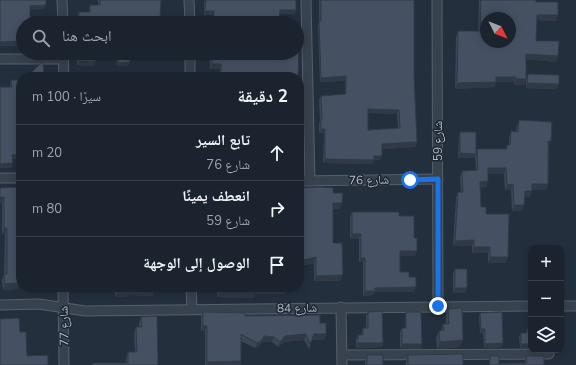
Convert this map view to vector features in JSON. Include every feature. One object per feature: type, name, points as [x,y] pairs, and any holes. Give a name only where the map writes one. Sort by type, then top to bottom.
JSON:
[{"type":"street","points":[[62,0],[63,16]]},
{"type":"street","points":[[189,0],[190,16]]},
{"type":"street","points":[[306,0],[310,181]]},
{"type":"street","name":"شارع 59","points":[[437,0],[438,306]]},
{"type":"street","points":[[0,59],[16,58]]},
{"type":"street","points":[[63,60],[64,72]]},
{"type":"street","points":[[190,60],[190,72]]},
{"type":"street","points":[[0,178],[16,178]]},
{"type":"street","name":"شارع 76","points":[[304,181],[438,179]]},
{"type":"street","name":"شارع 77","points":[[64,292],[64,365]]},
{"type":"street","points":[[191,292],[192,309]]},
{"type":"street","name":"شارع 84","points":[[0,305],[39,304],[64,309],[86,311],[528,306]]},
{"type":"street","points":[[564,306],[576,306]]},
{"type":"street","points":[[341,307],[342,365]]},
{"type":"street","points":[[342,355],[549,354]]},
{"type":"building","points":[[0,0],[46,0],[46,5],[30,6],[30,16],[16,16],[16,41],[0,42]]},
{"type":"building","points":[[100,0],[161,0],[160,16],[79,16],[79,12],[90,12],[90,5],[100,5]]},
{"type":"building","points":[[206,0],[296,0],[296,10],[280,10],[280,16],[214,16],[214,11],[205,11]]},
{"type":"building","points":[[321,0],[414,0],[414,76],[417,142],[382,144],[382,156],[374,156],[374,160],[325,159],[325,129],[321,129],[321,96],[346,94],[346,76],[321,78],[319,21],[321,21]],"holes":[[[368,109],[399,110],[400,128],[368,130]]]},
{"type":"building","points":[[481,0],[536,0],[536,2],[558,2],[558,15],[537,15],[536,41],[559,41],[558,56],[526,54],[526,79],[516,79],[516,77],[496,77],[496,82],[457,83],[458,31],[480,31],[480,48],[516,48],[516,12],[481,12]]},
{"type":"building","points":[[79,60],[96,60],[96,61]]},
{"type":"building","points":[[118,60],[130,60],[130,62],[118,63]]},
{"type":"building","points":[[212,60],[299,60],[298,72],[221,72],[221,64],[212,64]]},
{"type":"building","points":[[43,61],[44,72],[32,72]]},
{"type":"building","points":[[528,74],[559,75],[559,84],[527,83]]},
{"type":"building","points":[[11,80],[16,80],[16,155],[12,155],[13,163],[0,164],[0,87],[12,87]]},
{"type":"building","points":[[519,120],[552,122],[551,141],[548,141],[548,184],[532,184],[532,191],[525,191],[524,205],[514,205],[513,184],[507,185],[506,168],[488,168],[488,181],[480,182],[481,207],[486,207],[486,214],[509,214],[508,257],[490,257],[490,247],[474,247],[474,240],[455,241],[458,192],[463,192],[462,171],[478,170],[477,149],[507,149],[507,145],[510,145],[511,131],[518,132]]},
{"type":"building","points":[[460,132],[476,132],[476,154],[460,153]]},
{"type":"building","points":[[16,187],[16,283],[5,284],[4,274],[7,274],[7,228],[4,228],[4,197],[0,197],[0,188]]},
{"type":"building","points":[[304,188],[333,188],[333,193],[343,193],[342,203],[333,203],[333,243],[342,243],[343,275],[316,276],[316,257],[304,260]]},
{"type":"building","points":[[352,212],[399,212],[399,216],[414,216],[414,238],[417,238],[417,251],[400,251],[400,272],[409,272],[409,277],[416,277],[416,287],[375,288],[375,291],[365,291],[365,258],[361,258],[361,234],[352,234]]},
{"type":"building","points":[[455,269],[467,269],[467,288],[455,288]]},
{"type":"building","points":[[462,308],[463,340],[440,342],[439,331],[444,330],[443,324],[449,324],[448,309]]},
{"type":"building","points":[[382,311],[383,343],[358,343],[358,335],[363,335],[363,328],[368,328],[368,312]]},
{"type":"building","points":[[203,312],[245,313],[245,316],[320,315],[320,323],[326,323],[326,334],[314,334],[310,344],[306,334],[285,336],[280,342],[274,337],[264,336],[261,341],[257,343],[241,334],[241,361],[207,362],[207,326],[203,326]]},
{"type":"building","points":[[406,312],[421,312],[422,344],[402,344],[402,328],[406,328]]},
{"type":"building","points":[[502,312],[503,343],[485,344],[485,329],[481,329],[480,313]]},
{"type":"building","points":[[157,316],[158,365],[93,365],[93,363],[128,363],[128,352],[137,352],[136,327],[142,327],[141,317]]},
{"type":"building","points":[[19,318],[20,332],[26,332],[27,356],[48,355],[48,365],[0,365],[0,319]]},
{"type":"building","points":[[528,329],[528,344],[521,344],[521,333],[527,333]]},
{"type":"building","points":[[463,354],[463,365],[408,365],[408,355]]},
{"type":"building","points":[[367,355],[383,355],[383,365],[367,365]]},
{"type":"building","points":[[490,356],[499,356],[499,364],[527,363],[526,356],[544,356],[544,365],[490,365]]},
{"type":"route","points":[[410,180],[438,179],[438,306]]}]
